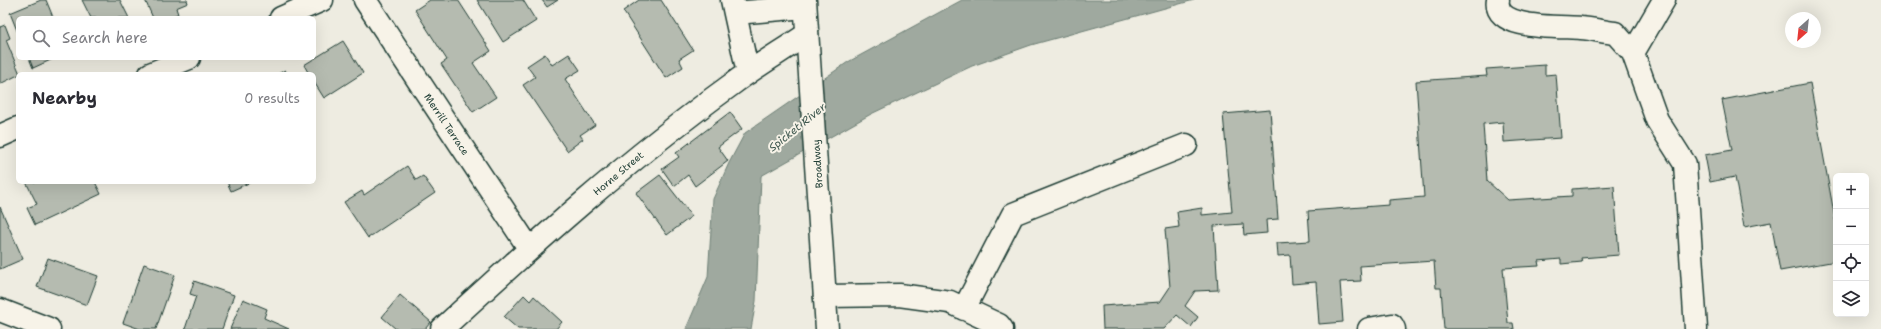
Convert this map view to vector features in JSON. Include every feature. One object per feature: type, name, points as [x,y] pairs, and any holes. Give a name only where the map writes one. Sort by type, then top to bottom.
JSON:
[{"type":"street","points":[[286,16],[322,0]]},
{"type":"street","name":"Merrill Terrace","points":[[365,0],[529,248]]},
{"type":"street","points":[[1498,0],[1497,3],[1501,14],[1513,21],[1531,26],[1581,28],[1616,33],[1633,53],[1657,120],[1685,164],[1696,329]]},
{"type":"street","points":[[1633,53],[1664,0]]},
{"type":"street","points":[[748,73],[734,6],[805,3]]},
{"type":"street","name":"Broadway","points":[[805,3],[828,329]]},
{"type":"street","name":"Horne Street","points":[[442,329],[529,248],[631,162],[748,73],[807,34]]},
{"type":"street","points":[[155,72],[184,60]]},
{"type":"street","points":[[0,136],[16,129]]},
{"type":"street","points":[[964,309],[1014,214],[1186,145]]},
{"type":"street","points":[[825,296],[899,295],[950,302],[999,325],[1002,329]]},
{"type":"street","points":[[0,310],[49,329]]},
{"type":"street","points":[[1369,329],[1392,325],[1394,329]]},
{"type":"water","name":"Spicket River","points":[[962,0],[1194,0],[1031,45],[972,66],[871,114],[761,176],[756,301],[751,329],[686,329],[708,277],[713,199],[729,163],[745,133],[848,62]]},
{"type":"building","points":[[41,0],[46,0],[53,16],[16,16],[16,28],[10,13]]},
{"type":"building","points":[[82,0],[120,0],[128,16],[90,16]]},
{"type":"building","points":[[145,0],[187,0],[188,3],[176,8],[178,14],[173,16],[152,16]]},
{"type":"building","points":[[430,0],[458,0],[491,51],[473,63],[496,97],[473,112],[441,64],[447,60],[415,10]]},
{"type":"building","points":[[477,0],[523,0],[536,21],[503,42]]},
{"type":"building","points":[[542,0],[558,0],[547,7]]},
{"type":"building","points":[[639,0],[661,0],[693,50],[679,59],[683,67],[666,78],[623,11]]},
{"type":"building","points":[[5,25],[10,38],[6,40],[19,72],[16,72],[16,76],[0,84],[0,27]]},
{"type":"building","points":[[343,41],[363,73],[324,98],[316,85],[316,72],[308,72],[304,65],[312,60],[316,60],[316,58]]},
{"type":"building","points":[[545,54],[552,65],[569,54],[580,70],[565,79],[595,125],[580,135],[583,139],[567,151],[523,85],[535,77],[527,66]]},
{"type":"building","points":[[30,60],[51,60],[33,68]]},
{"type":"building","points":[[1545,65],[1545,75],[1556,74],[1561,138],[1504,142],[1503,122],[1483,124],[1487,181],[1508,200],[1572,196],[1572,189],[1614,186],[1619,255],[1581,258],[1582,262],[1561,264],[1561,259],[1538,261],[1539,266],[1503,268],[1508,323],[1513,323],[1514,329],[1444,329],[1441,288],[1436,288],[1434,261],[1360,266],[1361,281],[1340,282],[1343,322],[1319,324],[1316,282],[1292,284],[1290,255],[1278,256],[1277,243],[1310,241],[1308,211],[1389,205],[1389,200],[1424,197],[1416,81],[1487,76],[1486,69]]},
{"type":"building","points":[[1810,83],[1833,208],[1833,262],[1780,271],[1771,222],[1744,227],[1735,177],[1710,182],[1705,155],[1732,150],[1722,100]]},
{"type":"building","points":[[1270,110],[1278,219],[1266,220],[1267,233],[1244,235],[1243,224],[1214,226],[1218,290],[1195,291],[1185,306],[1198,317],[1191,327],[1177,315],[1164,329],[1103,329],[1102,306],[1160,302],[1170,287],[1165,229],[1179,227],[1177,212],[1202,208],[1202,215],[1232,212],[1223,114]]},
{"type":"building","points":[[730,112],[742,129],[718,147],[728,161],[695,186],[688,175],[674,186],[662,169],[679,157],[676,153]]},
{"type":"building","points":[[407,166],[416,180],[423,176],[435,193],[368,238],[344,202],[362,191],[364,195]]},
{"type":"building","points":[[660,175],[692,216],[667,235],[636,193]]},
{"type":"building","points":[[27,184],[96,184],[101,194],[35,225],[27,208],[37,204]]},
{"type":"building","points":[[228,184],[247,184],[231,191]]},
{"type":"building","points":[[0,207],[23,259],[0,269]]},
{"type":"building","points":[[48,258],[98,276],[87,305],[37,287]]},
{"type":"building","points":[[144,264],[175,275],[156,329],[140,329],[123,323]]},
{"type":"building","points":[[194,281],[234,295],[222,329],[185,329],[196,296],[190,294]]},
{"type":"building","points":[[400,295],[431,322],[425,329],[396,329],[382,317]]},
{"type":"building","points":[[524,295],[530,301],[534,296],[562,322],[556,329],[518,329],[504,317]]},
{"type":"building","points":[[243,299],[267,309],[264,318],[289,329],[230,329]]}]
